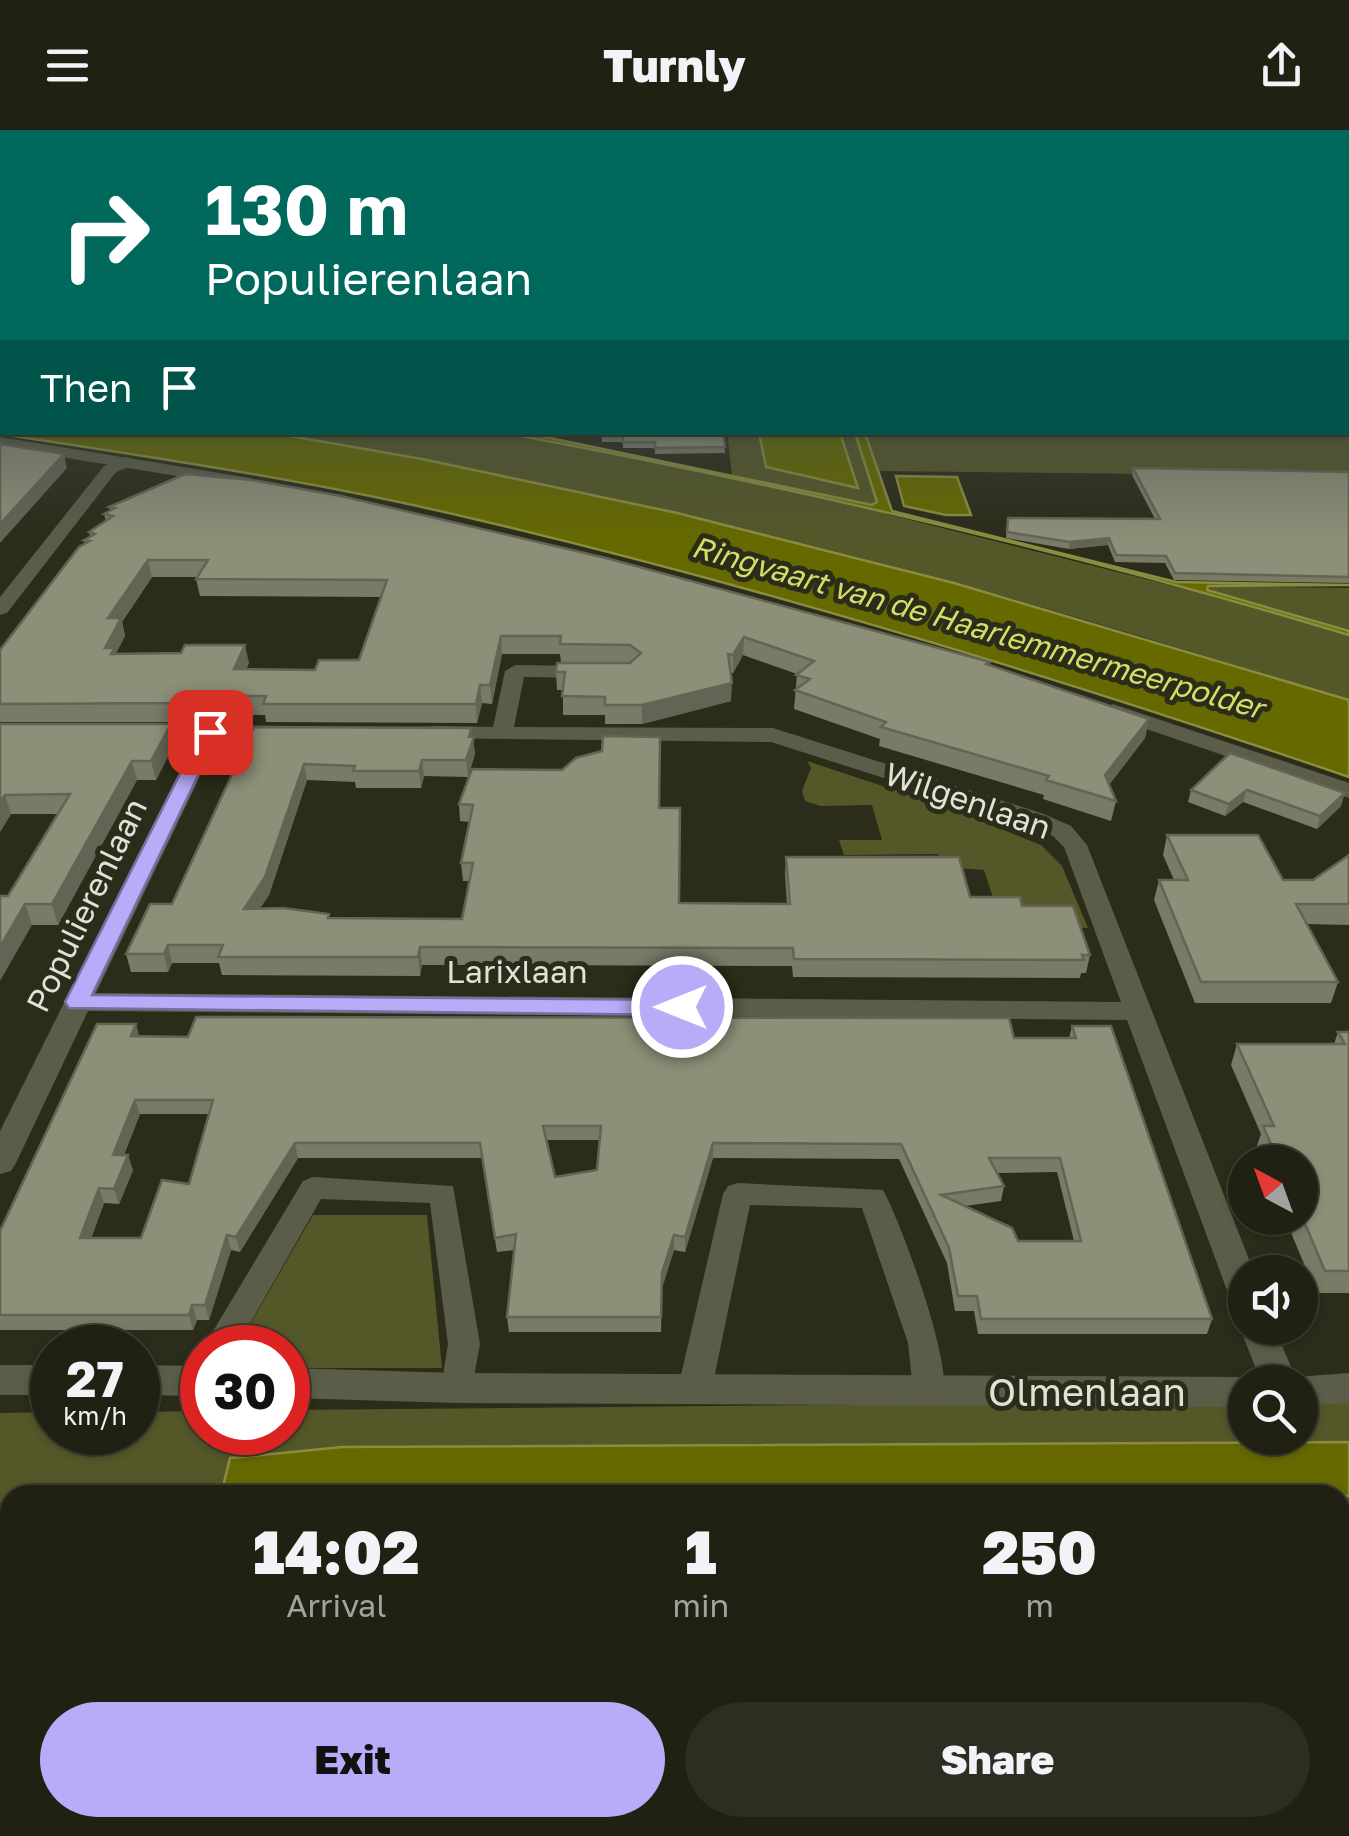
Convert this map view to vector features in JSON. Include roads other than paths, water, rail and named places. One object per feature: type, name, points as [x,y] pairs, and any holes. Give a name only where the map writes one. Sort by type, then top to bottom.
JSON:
[{"type":"street","points":[[0,442],[277,488]]},
{"type":"street","points":[[0,609],[110,469],[127,462]]},
{"type":"street","points":[[502,734],[515,671],[609,672]]},
{"type":"street","points":[[1092,703],[1349,791]]},
{"type":"street","points":[[114,732],[307,733]]},
{"type":"street","name":"Populierenlaan","points":[[0,1163],[210,732]]},
{"type":"street","name":"Wilgenlaan","points":[[404,733],[773,735],[1062,830],[1075,845],[1230,1255]]},
{"type":"street","name":"Larixlaan","points":[[77,1002],[1138,1011]]},
{"type":"street","points":[[233,1325],[313,1188],[443,1193],[464,1344],[458,1388]]},
{"type":"street","points":[[695,1388],[738,1194],[873,1198],[924,1343],[930,1390]]},
{"type":"street","points":[[0,1380],[30,1380]]},
{"type":"street","name":"Olmenlaan","points":[[310,1384],[458,1388],[1228,1392]]},
{"type":"street","points":[[1318,1391],[1349,1388]]},
{"type":"water","name":"Ringvaart van de Haarlemmermeerpolder","points":[[6,435],[284,435],[422,459],[677,513],[954,583],[1349,700],[1349,777],[913,637],[692,574],[470,518],[236,471]]},
{"type":"water","points":[[515,435],[536,435],[872,505],[877,502],[856,435],[866,435],[892,511],[1176,582],[1349,585],[1208,586],[1207,590],[1349,631],[1349,635],[1035,548],[718,475]]},
{"type":"water","points":[[759,435],[841,435],[858,488],[766,467]]},
{"type":"water","points":[[896,476],[957,477],[971,515],[946,515],[904,506]]},
{"type":"water","points":[[1318,1442],[1349,1442],[1349,1485],[223,1485],[230,1458],[310,1455],[310,1450],[1228,1443],[1228,1455],[1318,1455]]}]
